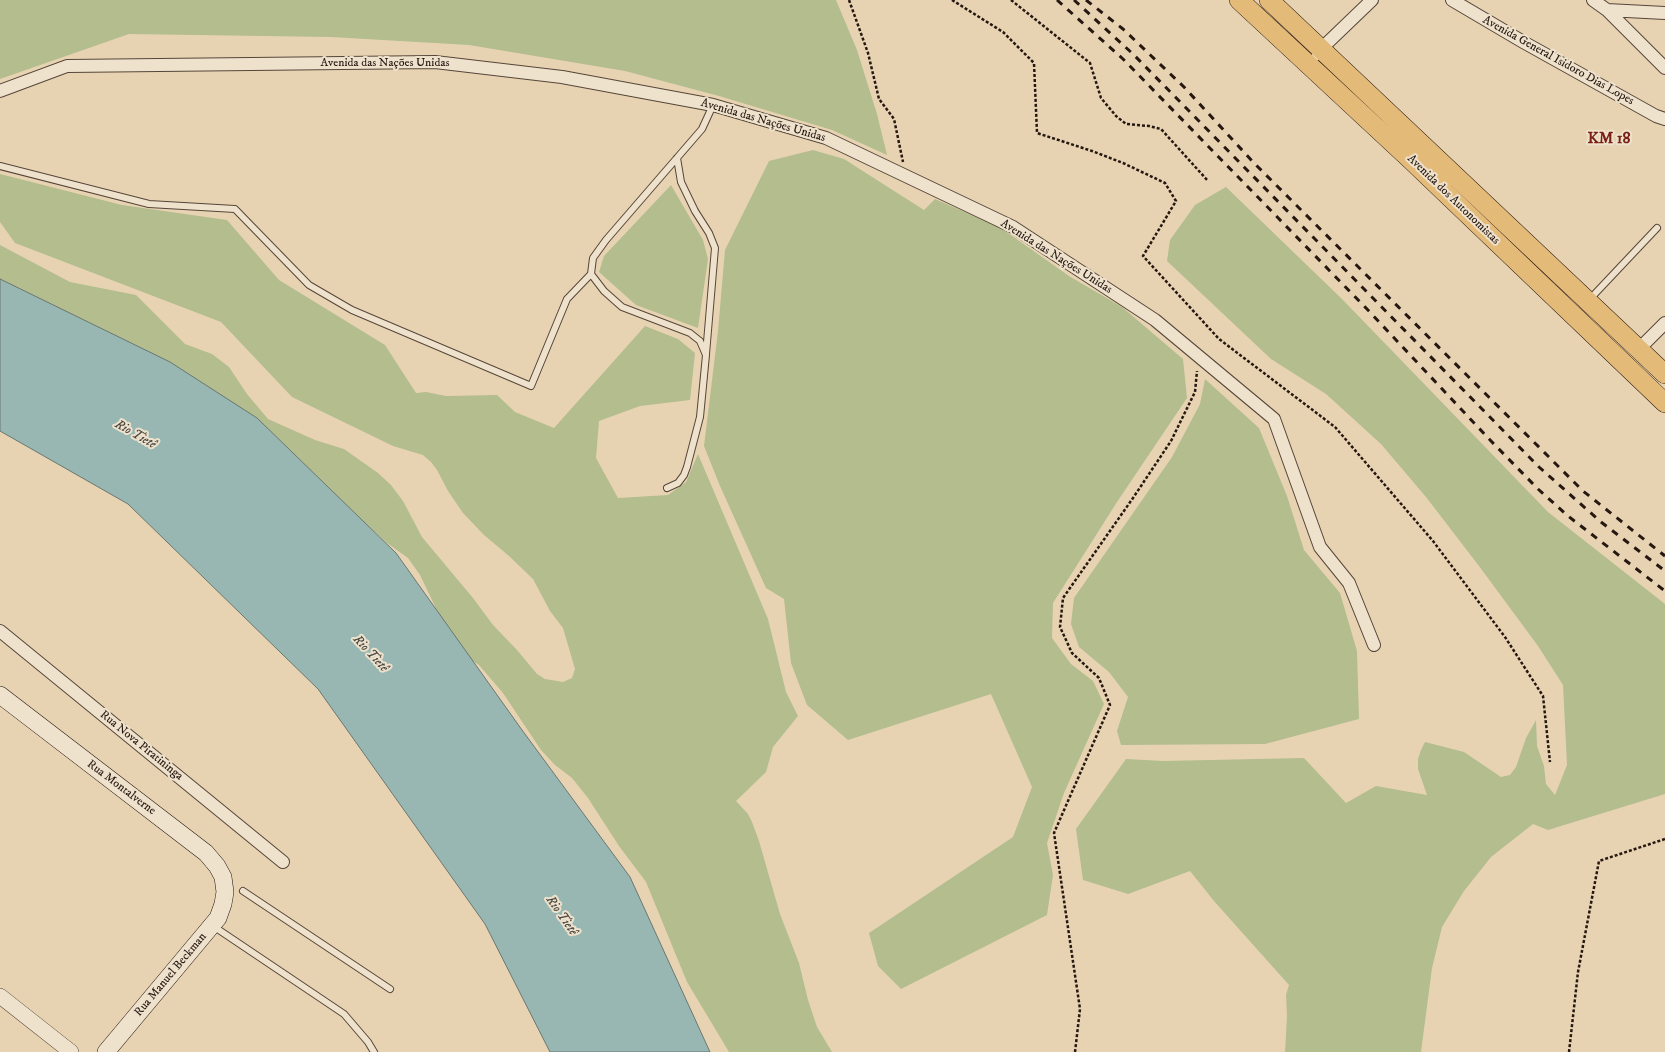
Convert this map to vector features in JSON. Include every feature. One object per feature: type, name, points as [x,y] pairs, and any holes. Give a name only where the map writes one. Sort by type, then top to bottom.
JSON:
[{"type":"main road","name":"Avenida dos Autonomistas","points":[[1239,0],[1411,160],[1665,403]]},
{"type":"main road","name":"Avenida dos Autonomistas","points":[[1269,0],[1665,374]]},
{"type":"main road","points":[[1607,347],[1619,351],[1640,349]]},
{"type":"main road","name":"Rua Montalverne","points":[[0,695],[206,853],[217,866],[223,877],[225,892]]},
{"type":"main road","name":"Rua Manuel Beckman","points":[[106,1052],[218,918],[225,892]]},
{"type":"street","points":[[1314,69],[1321,49],[1372,0]]},
{"type":"street","name":"Avenida General Isidoro Dias Lopes","points":[[1452,0],[1525,43],[1656,116],[1665,119]]},
{"type":"street","points":[[1593,0],[1606,10],[1665,68]]},
{"type":"street","points":[[1606,10],[1665,13]]},
{"type":"street","name":"Avenida das Nações Unidas","points":[[0,91],[67,66],[435,62],[562,77],[713,105],[826,138],[1013,227],[1155,320],[1274,419],[1320,547],[1349,583],[1374,646]]},
{"type":"street","points":[[1640,349],[1665,323]]},
{"type":"street","name":"Rua Nova Piratininga","points":[[2,636],[283,862]]},
{"type":"street","points":[[0,996],[71,1052]]},
{"type":"lane","points":[[0,166],[149,204],[235,209],[309,285],[352,310],[531,386],[567,299],[591,274],[593,258],[702,129],[713,105]]},
{"type":"lane","points":[[667,488],[678,483],[687,467],[700,417],[715,248],[709,233],[695,211],[682,182],[677,158]]},
{"type":"lane","points":[[1588,301],[1657,228]]},
{"type":"lane","points":[[591,274],[604,292],[622,307],[690,333],[700,341],[706,355]]},
{"type":"lane","points":[[243,891],[390,989]]},
{"type":"lane","points":[[212,926],[344,1014],[368,1042],[374,1052]]},
{"type":"path","points":[[849,0],[868,53],[879,99],[894,119],[906,176]]},
{"type":"path","points":[[952,0],[1003,32],[1034,63],[1037,133],[1123,163],[1165,183],[1176,201],[1143,256],[1219,339],[1335,427],[1433,540],[1505,637],[1543,696],[1550,762]]},
{"type":"path","points":[[1011,0],[1090,63],[1101,98],[1116,116],[1126,124],[1149,126],[1161,129],[1208,181]]},
{"type":"path","points":[[1075,1052],[1080,1009],[1054,833],[1110,705],[1099,678],[1072,654],[1060,627],[1063,598],[1171,441],[1195,392],[1198,356]]},
{"type":"path","points":[[1569,1052],[1578,972],[1599,861],[1665,839]]},
{"type":"green space","points":[[0,0],[836,0],[857,50],[877,114],[887,155],[832,130],[719,96],[625,71],[469,45],[331,37],[129,34],[0,79]]},
{"type":"green space","points":[[813,150],[844,159],[924,210],[935,199],[1001,228],[1069,276],[1122,307],[1183,359],[1187,398],[1117,502],[1053,603],[1052,638],[1071,664],[1093,681],[1104,704],[1064,793],[1047,843],[1053,875],[1047,915],[901,989],[878,966],[869,933],[1013,837],[1032,787],[991,694],[848,740],[807,705],[791,663],[784,599],[766,588],[720,486],[704,446],[718,331],[725,250],[769,161]]},
{"type":"green space","points":[[0,174],[122,205],[227,220],[279,280],[385,345],[416,393],[426,392],[446,396],[497,395],[515,412],[554,428],[645,326],[678,339],[695,353],[690,400],[640,406],[599,421],[596,458],[618,498],[668,495],[686,482],[698,454],[768,619],[786,692],[798,716],[773,747],[766,772],[736,801],[748,814],[752,822],[780,914],[799,963],[808,1000],[817,1027],[832,1052],[729,1052],[687,982],[646,882],[619,846],[588,798],[572,778],[555,765],[541,750],[503,693],[479,665],[469,659],[443,623],[420,575],[408,558],[387,543],[351,510],[0,285],[0,245],[70,282],[136,295],[185,344],[212,354],[229,367],[247,394],[268,419],[315,440],[344,449],[378,473],[391,485],[403,501],[422,537],[473,598],[493,625],[537,674],[545,679],[563,682],[572,678],[575,669],[563,628],[550,611],[533,579],[484,535],[463,513],[431,462],[423,455],[393,446],[292,397],[221,322],[15,243],[0,222]]},
{"type":"green space","points":[[671,185],[703,240],[708,259],[698,328],[636,305],[599,272],[604,256]]},
{"type":"green space","points":[[1226,187],[1342,299],[1548,512],[1665,604],[1665,794],[1548,830],[1533,824],[1491,857],[1464,891],[1442,927],[1432,968],[1421,1052],[1285,1052],[1287,1016],[1286,995],[1289,985],[1214,901],[1190,871],[1128,894],[1083,880],[1076,829],[1126,759],[1163,761],[1304,758],[1346,803],[1376,786],[1427,795],[1418,769],[1418,759],[1425,742],[1464,752],[1501,777],[1510,775],[1516,767],[1526,738],[1536,720],[1537,746],[1544,766],[1546,784],[1555,795],[1567,765],[1563,685],[1538,646],[1426,497],[1381,444],[1326,394],[1271,359],[1167,261],[1170,240],[1195,205]]},
{"type":"green space","points":[[1205,379],[1259,428],[1287,496],[1304,550],[1340,593],[1357,651],[1359,719],[1265,744],[1121,745],[1117,731],[1128,697],[1109,672],[1079,647],[1071,624],[1074,598],[1172,457],[1200,404]]},
{"type":"water","name":"Rio Tietê","points":[[0,279],[170,362],[257,418],[396,553],[522,730],[630,877],[710,1052],[550,1052],[485,924],[318,689],[128,504],[0,431]]},
{"type":"railway","points":[[1057,0],[1123,59],[1366,308],[1538,489],[1568,516],[1665,591]]},
{"type":"railway","points":[[1074,0],[1133,54],[1539,467],[1601,522],[1665,571]]},
{"type":"railway","points":[[1086,0],[1123,29],[1184,87],[1254,163],[1583,491],[1665,556]]},
{"type":"district","name":"KM 18","points":[[1609,140]]}]
